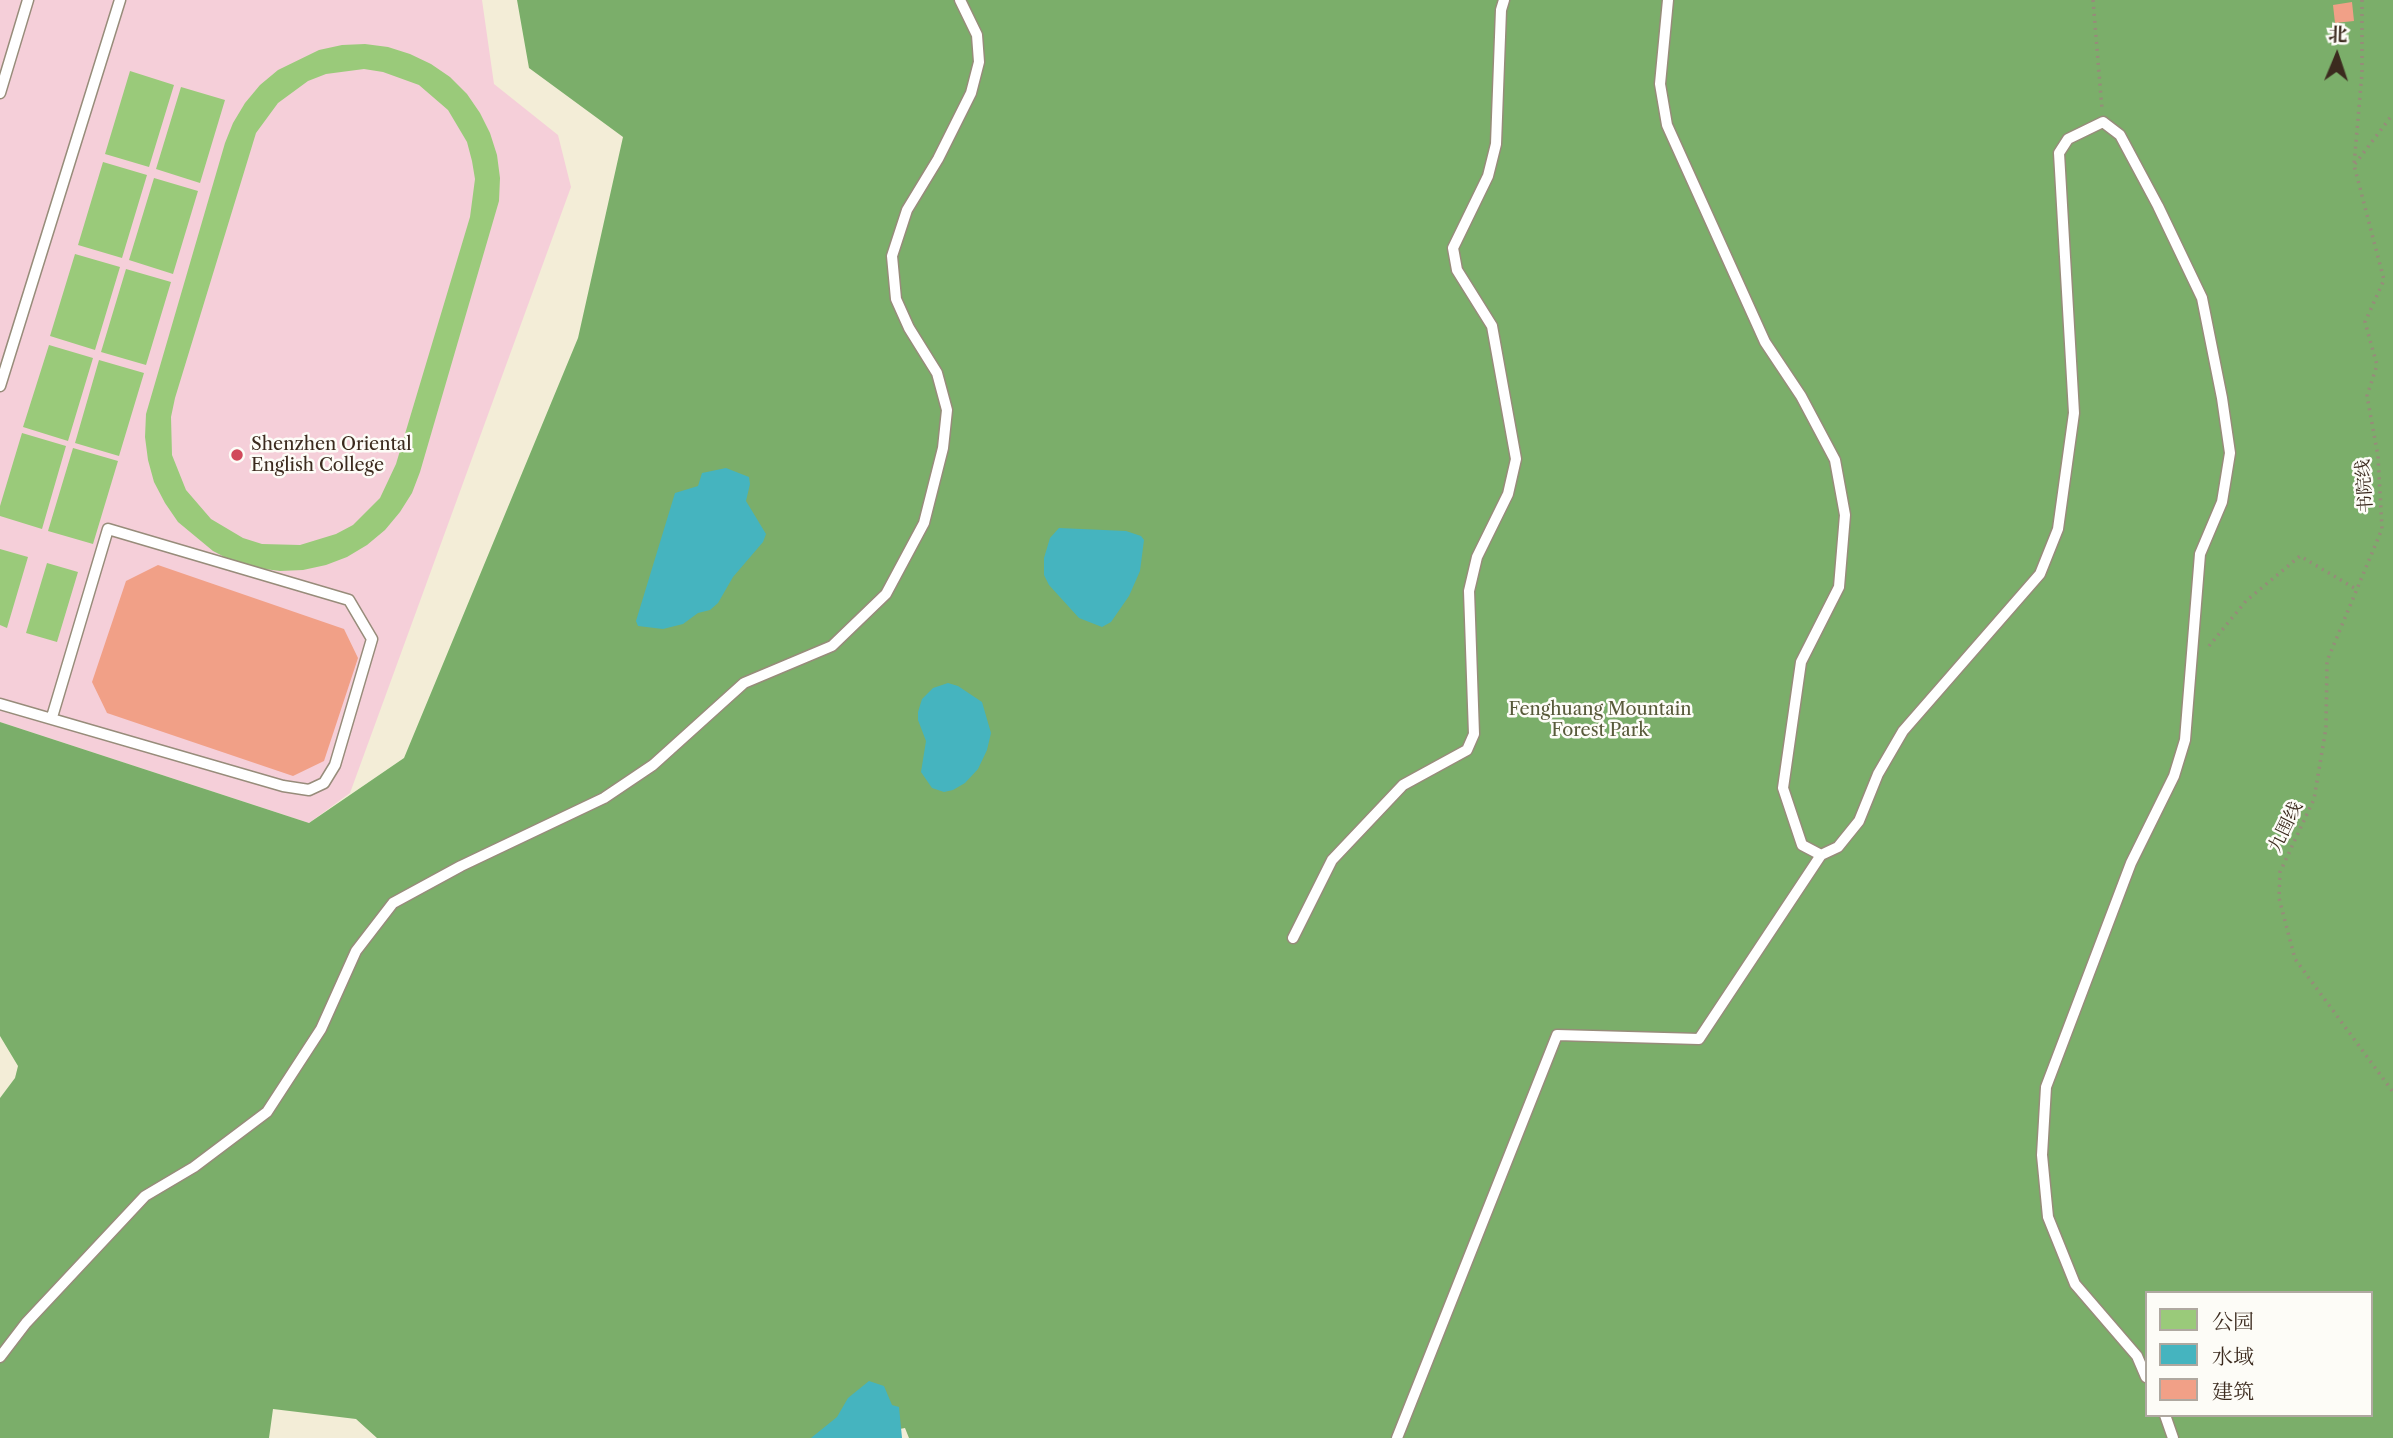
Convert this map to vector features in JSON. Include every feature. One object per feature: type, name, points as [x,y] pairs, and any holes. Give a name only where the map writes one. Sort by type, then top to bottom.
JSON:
[{"type":"lane","points":[[0,93],[28,0]]},
{"type":"lane","points":[[0,386],[120,0]]},
{"type":"lane","points":[[0,1357],[26,1323],[145,1196],[194,1167],[267,1112],[321,1029],[356,951],[393,903],[461,866],[604,798],[653,765],[744,683],[832,646],[886,594],[924,523],[943,448],[947,410],[937,373],[909,328],[896,299],[892,256],[907,210],[938,159],[971,93],[979,62],[977,35],[960,0]]},
{"type":"lane","points":[[1293,939],[1332,860],[1404,785],[1467,750],[1474,734],[1469,591],[1477,557],[1508,494],[1516,459],[1492,326],[1457,270],[1453,248],[1488,176],[1496,144],[1501,10],[1504,0]]},
{"type":"lane","points":[[1668,0],[1660,84],[1667,125],[1765,342],[1801,396],[1835,460],[1844,515],[1839,587],[1801,662],[1783,788],[1802,845],[1821,855]]},
{"type":"lane","points":[[1397,1438],[1557,1035],[1699,1039],[1821,855],[1838,847],[1859,821],[1878,774],[1903,731],[2040,575],[2058,529],[2074,413],[2059,153],[2068,139],[2103,122],[2120,135],[2134,159],[2202,298],[2230,453],[2222,502],[2200,554],[2185,740],[2174,776],[2131,863],[2046,1087],[2042,1155],[2048,1217],[2075,1284],[2137,1356],[2144,1372]]},
{"type":"lane","points":[[0,704],[283,786],[309,790],[324,783],[335,765],[372,639],[349,600],[108,529],[52,717]]},
{"type":"lane","points":[[2166,1417],[2173,1438]]},
{"type":"path","points":[[2093,0],[2103,122]]},
{"type":"path","name":"书院线","points":[[2356,589],[2382,529],[2378,456],[2367,396],[2377,365],[2365,322],[2384,280],[2354,165],[2362,73],[2362,0]]},
{"type":"path","points":[[2354,165],[2393,114]]},
{"type":"path","points":[[2191,668],[2246,601],[2300,556],[2356,589]]},
{"type":"path","name":"九围线","points":[[2356,589],[2327,661],[2326,728],[2314,799],[2280,872],[2279,898],[2295,959],[2393,1092]]},
{"type":"shaded area","name":"Shenzhen Oriental English College","points":[[0,0],[482,0],[494,84],[558,135],[571,187],[350,793],[309,823],[0,722]]},
{"type":"green space","name":"Fenghuang Mountain Forest Park","points":[[517,0],[2393,0],[2393,1438],[909,1438],[905,1428],[851,1438],[377,1438],[356,1419],[273,1409],[269,1438],[0,1438],[0,1098],[15,1078],[18,1066],[0,1036],[0,722],[309,823],[404,758],[578,338],[623,137],[529,68]]},
{"type":"green space","points":[[342,45],[388,47],[431,64],[450,77],[467,94],[490,133],[497,155],[499,201],[420,472],[412,493],[400,512],[385,530],[347,557],[303,570],[257,568],[234,562],[213,551],[178,522],[154,482],[145,437],[146,414],[233,123],[260,85],[278,70],[319,50]],"holes":[[[364,69],[383,72],[419,85],[448,110],[467,142],[472,161],[475,179],[470,217],[396,464],[380,498],[353,525],[336,534],[300,545],[262,544],[243,538],[211,519],[186,490],[172,455],[171,417],[175,398],[256,133],[278,103],[308,81],[326,74]]]},
{"type":"green space","points":[[130,71],[174,85],[149,167],[105,154]]},
{"type":"green space","points":[[181,87],[225,100],[200,183],[156,169]]},
{"type":"green space","points":[[103,162],[147,175],[122,258],[78,245]]},
{"type":"green space","points":[[154,178],[198,191],[173,274],[129,260]]},
{"type":"green space","points":[[75,254],[120,267],[95,350],[50,336]]},
{"type":"green space","points":[[126,269],[171,282],[146,365],[101,352]]},
{"type":"green space","points":[[49,345],[93,358],[68,441],[23,427]]},
{"type":"green space","points":[[99,360],[144,373],[119,456],[75,443]]},
{"type":"green space","points":[[22,433],[66,446],[42,529],[0,516],[0,506]]},
{"type":"green space","points":[[73,448],[118,461],[93,544],[48,531]]},
{"type":"green space","points":[[0,549],[28,557],[7,628],[0,625]]},
{"type":"green space","points":[[47,563],[78,572],[57,642],[26,633]]},
{"type":"water","points":[[726,468],[749,477],[746,501],[766,534],[763,542],[733,577],[718,603],[710,610],[698,613],[683,624],[663,629],[638,626],[636,621],[675,493],[698,486],[702,473]]},
{"type":"water","points":[[1059,528],[1126,531],[1141,536],[1144,540],[1140,571],[1129,596],[1111,622],[1102,627],[1079,618],[1049,585],[1044,575],[1044,558],[1050,538]]},
{"type":"water","points":[[948,683],[958,686],[982,702],[991,733],[978,769],[965,783],[944,792],[932,788],[921,772],[926,741],[918,720],[918,712],[922,699],[933,688]]},
{"type":"water","points":[[869,1381],[884,1386],[892,1405],[899,1407],[902,1438],[811,1438],[837,1417],[848,1398]]},
{"type":"building","points":[[2352,2],[2354,21],[2335,23],[2333,5]]},
{"type":"building","points":[[158,565],[344,629],[358,658],[324,761],[293,776],[107,713],[92,682],[126,581]]},
{"type":"place","name":"Shenzhen Oriental English College","points":[[237,455]]}]
